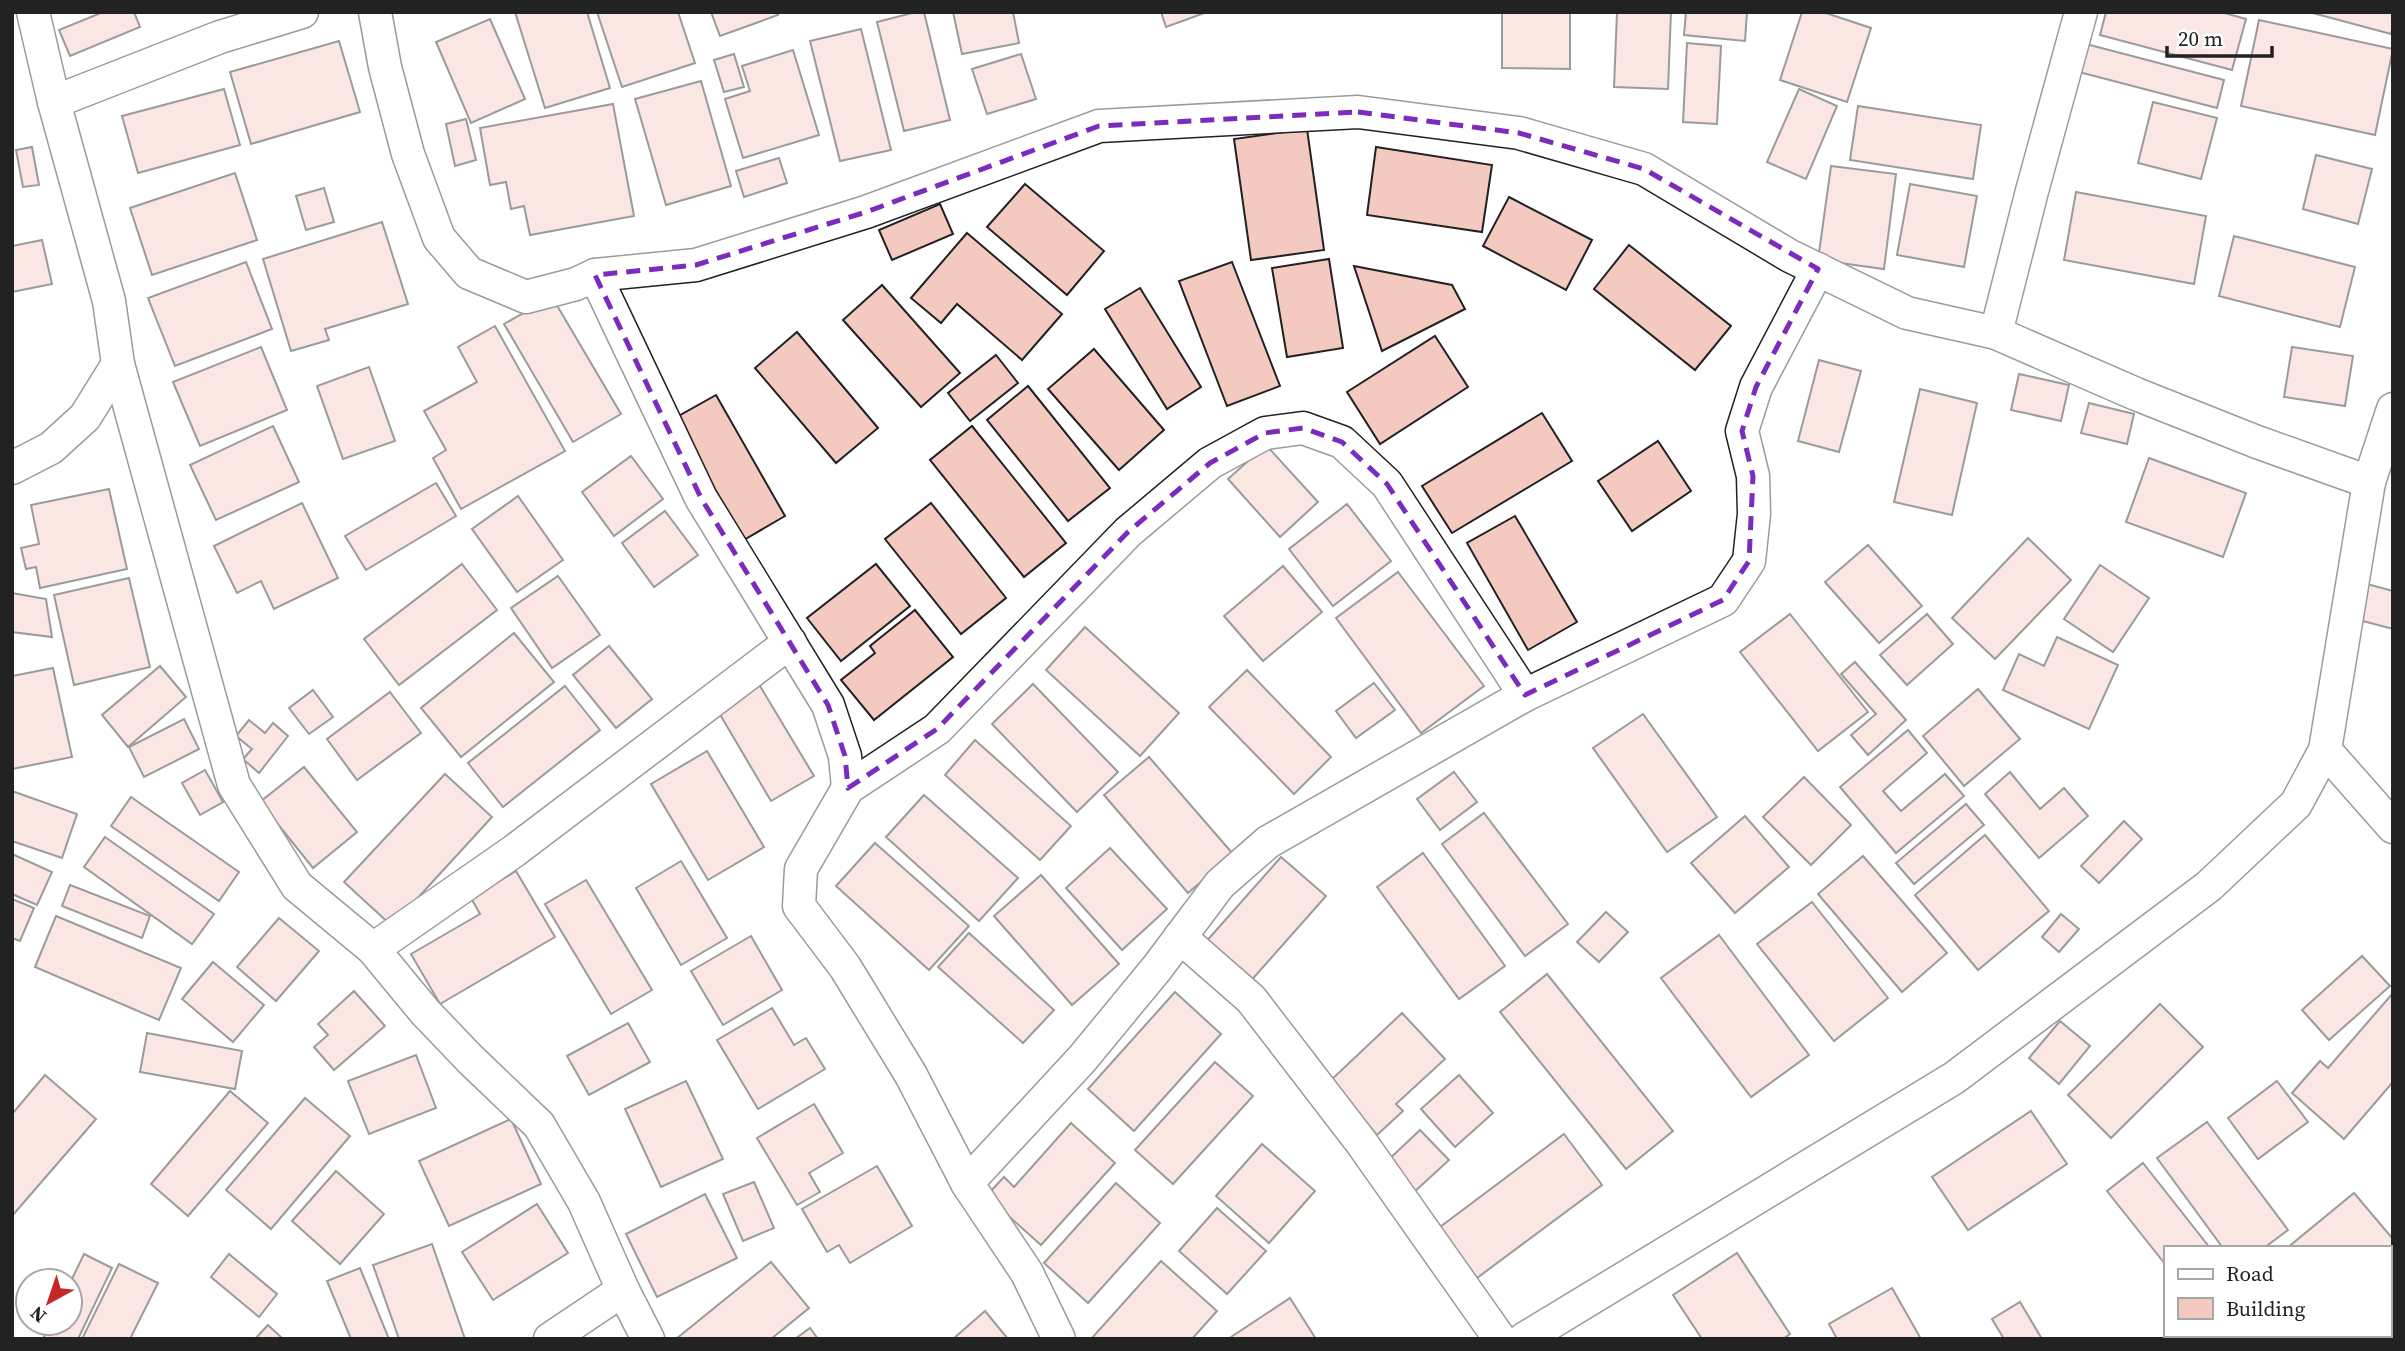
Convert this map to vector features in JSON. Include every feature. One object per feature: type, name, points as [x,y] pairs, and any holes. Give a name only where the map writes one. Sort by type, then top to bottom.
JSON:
[{"type":"street","points":[[33,12],[54,102],[109,300],[118,364],[234,785],[297,886],[373,949],[425,1012],[539,1125],[584,1202],[622,1290],[648,1339]]},
{"type":"street","points":[[54,102],[220,37],[302,12]]},
{"type":"street","points":[[375,12],[408,154],[439,239],[469,273],[526,297],[576,284],[595,275],[696,265],[866,212],[1099,126],[1358,112],[1519,133],[1644,169],[1790,256],[1907,313],[1996,333],[2197,418],[2369,482]]},
{"type":"street","points":[[1996,333],[2081,12]]},
{"type":"street","points":[[967,1183],[1082,1059],[1220,884],[1268,842],[1525,695],[1723,600],[1749,561],[1754,514],[1753,476],[1742,431],[1756,387],[1818,269]]},
{"type":"street","points":[[595,275],[701,498],[828,705],[845,756],[848,788]]},
{"type":"street","points":[[12,468],[51,449],[85,417],[118,364]]},
{"type":"street","points":[[1524,1339],[1954,1078],[2209,886],[2296,804],[2325,750],[2369,482],[2393,409]]},
{"type":"street","points":[[1059,1339],[1027,1273],[967,1183],[911,1075],[845,967],[799,906],[801,869],[848,788],[937,729],[1128,532],[1210,463],[1265,433],[1303,428],[1342,442],[1387,484],[1525,695]]},
{"type":"street","points":[[373,949],[514,850],[789,642]]},
{"type":"street","points":[[2325,750],[2393,827]]},
{"type":"street","points":[[1180,937],[1251,999],[1361,1142],[1500,1339]]},
{"type":"street","points":[[550,1339],[622,1290]]},
{"type":"highlighted area","points":[[1358,112],[1519,133],[1644,169],[1818,269],[1756,387],[1742,431],[1753,476],[1749,561],[1723,600],[1525,695],[1387,484],[1342,442],[1303,428],[1265,433],[1210,463],[1128,532],[937,729],[848,788],[845,756],[828,705],[701,498],[595,275],[696,265],[866,212],[1099,126]]},
{"type":"building","points":[[103,12],[134,12],[140,27],[70,56],[59,30]]},
{"type":"building","points":[[515,12],[587,12],[610,88],[545,108]]},
{"type":"building","points":[[597,12],[678,12],[695,63],[622,87]]},
{"type":"building","points":[[711,12],[777,12],[778,15],[720,36]]},
{"type":"building","points":[[924,12],[950,120],[904,131],[877,22]]},
{"type":"building","points":[[953,12],[1013,12],[1019,43],[962,54]]},
{"type":"building","points":[[1161,12],[1207,12],[1166,27]]},
{"type":"building","points":[[1502,12],[1570,12],[1570,69],[1502,68]]},
{"type":"building","points":[[1617,12],[1671,12],[1668,89],[1614,87]]},
{"type":"building","points":[[1686,12],[1747,12],[1745,41],[1684,35]]},
{"type":"building","points":[[1802,12],[1823,12],[1871,28],[1847,102],[1780,80]]},
{"type":"building","points":[[2106,12],[2221,12],[2246,19],[2232,70],[2100,35]]},
{"type":"building","points":[[2309,12],[2393,12],[2393,26],[2391,34]]},
{"type":"building","points":[[490,19],[525,99],[471,123],[436,42]]},
{"type":"building","points":[[2259,20],[2393,49],[2375,135],[2241,106]]},
{"type":"building","points":[[861,29],[891,150],[840,161],[810,41]]},
{"type":"building","points":[[339,41],[360,112],[251,144],[230,72]]},
{"type":"building","points":[[1687,43],[1721,46],[1717,124],[1683,122]]},
{"type":"building","points":[[2086,44],[2224,80],[2217,108],[2079,72]]},
{"type":"building","points":[[793,50],[819,135],[743,158],[725,99],[750,91],[742,66]]},
{"type":"building","points":[[734,54],[744,87],[724,92],[714,60]]},
{"type":"building","points":[[1021,54],[1036,99],[987,114],[972,69]]},
{"type":"building","points":[[701,81],[731,186],[666,205],[635,99]]},
{"type":"building","points":[[224,89],[240,145],[138,173],[122,116]]},
{"type":"building","points":[[1799,89],[1837,106],[1806,179],[1767,162]]},
{"type":"building","points":[[2153,102],[2217,118],[2201,179],[2138,163]]},
{"type":"building","points":[[613,104],[634,216],[530,235],[524,206],[511,209],[506,182],[490,185],[480,128]]},
{"type":"building","points":[[1858,106],[1981,125],[1973,179],[1850,160]]},
{"type":"building","points":[[466,119],[476,160],[455,166],[446,124]]},
{"type":"building","points":[[1307,129],[1324,250],[1251,260],[1234,139]]},
{"type":"building","points":[[32,147],[39,185],[23,187],[16,150]]},
{"type":"building","points":[[1376,147],[1492,165],[1482,232],[1367,215]]},
{"type":"building","points":[[2316,155],[2372,169],[2358,224],[2303,209]]},
{"type":"building","points":[[779,158],[787,183],[744,197],[736,171]]},
{"type":"building","points":[[1831,166],[1896,174],[1884,269],[1818,260]]},
{"type":"building","points":[[235,173],[257,240],[152,275],[130,208]]},
{"type":"building","points":[[1025,184],[1104,251],[1067,295],[987,227]]},
{"type":"building","points":[[1910,184],[1977,196],[1964,267],[1897,255]]},
{"type":"building","points":[[324,188],[334,222],[306,230],[296,196]]},
{"type":"building","points":[[2076,192],[2206,216],[2194,284],[2064,260]]},
{"type":"building","points":[[1509,197],[1592,240],[1566,290],[1483,246]]},
{"type":"building","points":[[940,204],[953,234],[892,260],[879,230]]},
{"type":"building","points":[[382,222],[408,304],[325,329],[329,340],[291,351],[263,259]]},
{"type":"building","points":[[967,233],[1062,314],[1022,360],[957,304],[941,323],[911,298]]},
{"type":"building","points":[[2234,236],[2355,267],[2340,327],[2219,296]]},
{"type":"building","points":[[42,240],[52,284],[12,292],[12,246]]},
{"type":"building","points":[[1629,245],[1731,326],[1695,370],[1594,289]]},
{"type":"building","points":[[1329,259],[1343,348],[1287,357],[1272,268]]},
{"type":"building","points":[[246,262],[272,329],[175,366],[148,298]]},
{"type":"building","points":[[1232,262],[1280,386],[1227,406],[1179,281]]},
{"type":"building","points":[[1354,266],[1452,285],[1465,309],[1382,351]]},
{"type":"building","points":[[882,285],[960,373],[921,407],[843,320]]},
{"type":"building","points":[[1140,288],[1201,387],[1167,409],[1105,309]]},
{"type":"building","points":[[552,297],[621,414],[573,442],[504,324]]},
{"type":"building","points":[[495,326],[565,451],[461,509],[433,458],[446,450],[424,411],[477,382],[458,347]]},
{"type":"building","points":[[797,332],[878,428],[836,463],[755,368]]},
{"type":"building","points":[[1435,336],[1468,387],[1380,444],[1347,392]]},
{"type":"building","points":[[261,347],[287,410],[200,446],[173,382]]},
{"type":"building","points":[[2292,347],[2353,356],[2345,406],[2284,397]]},
{"type":"building","points":[[1094,349],[1164,430],[1119,470],[1048,389]]},
{"type":"building","points":[[996,355],[1018,383],[970,421],[948,393]]},
{"type":"building","points":[[1819,360],[1861,371],[1839,452],[1798,441]]},
{"type":"building","points":[[369,367],[395,441],[343,459],[317,386]]},
{"type":"building","points":[[2019,374],[2069,385],[2061,421],[2011,410]]},
{"type":"building","points":[[1028,386],[1110,488],[1068,521],[987,420]]},
{"type":"building","points":[[1920,389],[1977,403],[1952,515],[1894,502]]},
{"type":"building","points":[[716,395],[785,516],[737,544],[668,422]]},
{"type":"building","points":[[2089,403],[2134,414],[2127,444],[2081,433]]},
{"type":"building","points":[[1542,413],[1572,461],[1452,533],[1422,486]]},
{"type":"building","points":[[273,426],[299,482],[216,520],[190,465]]},
{"type":"building","points":[[972,426],[1066,543],[1024,577],[930,460]]},
{"type":"building","points":[[1658,441],[1691,491],[1632,531],[1598,481]]},
{"type":"building","points":[[1266,445],[1318,502],[1280,537],[1228,479]]},
{"type":"building","points":[[631,456],[663,499],[614,536],[582,492]]},
{"type":"building","points":[[2149,458],[2246,493],[2223,557],[2126,522]]},
{"type":"building","points":[[436,483],[456,516],[366,570],[345,536]]},
{"type":"building","points":[[109,489],[127,569],[40,588],[36,567],[26,569],[21,548],[39,544],[31,505]]},
{"type":"building","points":[[518,496],[563,560],[517,592],[472,529]]},
{"type":"building","points":[[302,503],[338,578],[274,609],[261,581],[237,593],[214,546]]},
{"type":"building","points":[[931,503],[1006,598],[961,634],[885,539]]},
{"type":"building","points":[[1347,504],[1391,561],[1333,606],[1289,549]]},
{"type":"building","points":[[665,511],[698,555],[654,587],[622,543]]},
{"type":"building","points":[[1515,516],[1577,622],[1528,650],[1467,543]]},
{"type":"building","points":[[2028,538],[2071,580],[1995,659],[1952,618]]},
{"type":"building","points":[[1868,545],[1922,606],[1879,643],[1825,582]]},
{"type":"building","points":[[462,564],[497,610],[399,685],[364,639]]},
{"type":"building","points":[[876,564],[910,606],[841,661],[807,618]]},
{"type":"building","points":[[2100,565],[2149,598],[2113,652],[2064,619]]},
{"type":"building","points":[[1283,566],[1322,612],[1263,661],[1224,616]]},
{"type":"building","points":[[1398,572],[1484,686],[1421,733],[1336,618]]},
{"type":"building","points":[[558,576],[600,635],[552,668],[511,608]]},
{"type":"building","points":[[129,578],[150,667],[74,685],[54,595]]},
{"type":"building","points":[[2367,584],[2393,591],[2393,629],[2359,620]]},
{"type":"building","points":[[12,593],[46,599],[52,637],[12,632]]},
{"type":"building","points":[[915,610],[953,657],[874,720],[841,680],[875,653],[870,646]]},
{"type":"building","points":[[1790,614],[1868,712],[1818,751],[1740,652]]},
{"type":"building","points":[[1927,614],[1953,644],[1907,685],[1880,655]]},
{"type":"building","points":[[1085,627],[1179,713],[1140,756],[1046,670]]},
{"type":"building","points":[[514,633],[554,682],[461,757],[421,708]]},
{"type":"building","points":[[2057,637],[2118,665],[2089,729],[2003,690],[2019,654],[2044,666]]},
{"type":"building","points":[[609,646],[652,699],[616,728],[573,675]]},
{"type":"building","points":[[1855,662],[1906,720],[1868,755],[1851,735],[1876,714],[1841,674]]},
{"type":"building","points":[[160,666],[186,697],[128,747],[102,715]]},
{"type":"building","points":[[53,668],[72,757],[12,769],[12,676]]},
{"type":"building","points":[[1247,670],[1331,757],[1294,794],[1209,707]]},
{"type":"building","points":[[757,681],[814,776],[771,801],[715,706]]},
{"type":"building","points":[[1374,683],[1395,710],[1356,738],[1336,711]]},
{"type":"building","points":[[1033,684],[1118,772],[1077,812],[992,724]]},
{"type":"building","points":[[565,686],[600,730],[503,807],[468,763]]},
{"type":"building","points":[[1978,689],[2020,739],[1964,786],[1923,736]]},
{"type":"building","points":[[313,690],[333,717],[309,734],[289,708]]},
{"type":"building","points":[[390,692],[421,733],[357,780],[327,739]]},
{"type":"building","points":[[1643,714],[1717,817],[1667,852],[1593,748]]},
{"type":"building","points":[[184,719],[199,749],[144,777],[129,747]]},
{"type":"building","points":[[249,720],[265,733],[273,723],[288,736],[259,773],[243,759],[252,749],[236,736]]},
{"type":"building","points":[[1908,730],[1927,753],[1883,791],[1901,811],[1945,774],[1964,796],[1896,853],[1840,787]]},
{"type":"building","points":[[975,740],[1071,826],[1040,860],[945,775]]},
{"type":"building","points":[[707,751],[764,847],[708,880],[651,784]]},
{"type":"building","points":[[1149,757],[1233,854],[1188,893],[1104,795]]},
{"type":"building","points":[[304,767],[357,832],[313,868],[260,802]]},
{"type":"building","points":[[205,770],[223,802],[200,815],[182,783]]},
{"type":"building","points":[[1454,772],[1477,802],[1440,830],[1417,799]]},
{"type":"building","points":[[2010,772],[2040,809],[2064,788],[2088,816],[2039,858],[1985,794]]},
{"type":"building","points":[[445,774],[492,817],[392,926],[344,882]]},
{"type":"building","points":[[1804,777],[1851,825],[1811,865],[1763,817]]},
{"type":"building","points":[[12,791],[77,814],[62,858],[12,841]]},
{"type":"building","points":[[924,795],[1018,878],[979,921],[886,837]]},
{"type":"building","points":[[131,797],[239,872],[219,901],[111,826]]},
{"type":"building","points":[[1966,804],[1984,825],[1914,884],[1896,863]]},
{"type":"building","points":[[1484,813],[1568,924],[1525,956],[1442,844]]},
{"type":"building","points":[[1745,816],[1789,867],[1735,913],[1691,863]]},
{"type":"building","points":[[2124,821],[2142,839],[2099,883],[2081,866]]},
{"type":"building","points":[[1985,835],[2049,911],[1978,970],[1915,895]]},
{"type":"building","points":[[105,837],[214,914],[192,944],[84,867]]},
{"type":"building","points":[[875,843],[969,926],[929,970],[836,886]]},
{"type":"building","points":[[1110,848],[1167,909],[1122,950],[1066,888]]},
{"type":"building","points":[[1423,853],[1505,966],[1459,999],[1377,887]]},
{"type":"building","points":[[12,854],[52,872],[37,905],[12,894]]},
{"type":"building","points":[[1863,856],[1947,953],[1902,992],[1818,894]]},
{"type":"building","points":[[1281,857],[1326,896],[1248,984],[1204,944]]},
{"type":"building","points":[[681,861],[727,938],[681,965],[636,888]]},
{"type":"building","points":[[516,871],[555,937],[440,1004],[411,954],[480,914],[471,898]]},
{"type":"building","points":[[1041,875],[1119,964],[1072,1005],[994,916]]},
{"type":"building","points":[[586,880],[652,990],[611,1014],[545,904]]},
{"type":"building","points":[[70,885],[150,916],[142,938],[62,906]]},
{"type":"building","points":[[12,899],[34,908],[20,941],[12,938]]},
{"type":"building","points":[[1812,902],[1888,998],[1834,1041],[1757,944]]},
{"type":"building","points":[[1606,912],[1628,932],[1599,962],[1577,942]]},
{"type":"building","points":[[2061,914],[2079,929],[2059,952],[2042,937]]},
{"type":"building","points":[[56,916],[181,968],[159,1020],[35,967]]},
{"type":"building","points":[[279,918],[319,951],[276,1001],[237,967]]},
{"type":"building","points":[[969,933],[1054,1010],[1023,1043],[938,967]]},
{"type":"building","points":[[1719,935],[1809,1055],[1751,1097],[1661,978]]},
{"type":"building","points":[[751,936],[782,990],[723,1025],[691,971]]},
{"type":"building","points":[[2362,956],[2390,986],[2329,1040],[2302,1010]]},
{"type":"building","points":[[213,962],[264,1005],[233,1042],[182,999]]},
{"type":"building","points":[[1547,974],[1673,1131],[1626,1169],[1500,1012]]},
{"type":"building","points":[[354,991],[385,1026],[334,1070],[314,1047],[328,1035],[318,1024]]},
{"type":"building","points":[[1175,992],[1221,1034],[1134,1131],[1088,1089]]},
{"type":"building","points":[[2393,993],[2393,1082],[2344,1139],[2292,1093],[2320,1061],[2328,1068]]},
{"type":"building","points":[[2160,1004],[2203,1047],[2111,1138],[2068,1095]]},
{"type":"building","points":[[772,1008],[794,1045],[806,1038],[825,1069],[758,1109],[717,1040]]},
{"type":"building","points":[[1402,1013],[1445,1059],[1396,1104],[1403,1111],[1377,1135],[1329,1082]]},
{"type":"building","points":[[2060,1021],[2090,1046],[2059,1084],[2029,1058]]},
{"type":"building","points":[[628,1023],[650,1062],[589,1095],[567,1056]]},
{"type":"building","points":[[147,1033],[242,1051],[235,1089],[140,1072]]},
{"type":"building","points":[[416,1055],[436,1108],[369,1134],[348,1081]]},
{"type":"building","points":[[1215,1062],[1253,1096],[1173,1184],[1135,1150]]},
{"type":"building","points":[[45,1075],[96,1119],[12,1216],[12,1114]]},
{"type":"building","points":[[1459,1075],[1493,1113],[1455,1147],[1421,1109]]},
{"type":"building","points":[[686,1081],[723,1159],[661,1187],[625,1109]]},
{"type":"building","points":[[2277,1081],[2308,1122],[2258,1159],[2228,1118]]},
{"type":"building","points":[[230,1091],[268,1123],[188,1216],[151,1184]]},
{"type":"building","points":[[305,1098],[350,1136],[271,1229],[226,1190]]},
{"type":"building","points":[[814,1104],[843,1153],[809,1173],[820,1192],[797,1205],[757,1138]]},
{"type":"building","points":[[2031,1111],[2067,1164],[1968,1230],[1932,1177]]},
{"type":"building","points":[[511,1119],[541,1184],[449,1226],[419,1161]]},
{"type":"building","points":[[2207,1122],[2288,1230],[2267,1246],[2222,1246],[2157,1158]]},
{"type":"building","points":[[1071,1123],[1115,1163],[1041,1245],[986,1196],[1004,1177],[1014,1187]]},
{"type":"building","points":[[1420,1130],[1449,1160],[1413,1193],[1385,1163]]},
{"type":"building","points":[[1564,1134],[1602,1185],[1473,1281],[1436,1230]]},
{"type":"building","points":[[1262,1144],[1315,1191],[1269,1243],[1216,1196]]},
{"type":"building","points":[[2143,1163],[2208,1246],[2164,1246],[2164,1263],[2107,1191]]},
{"type":"building","points":[[877,1166],[912,1226],[850,1263],[839,1245],[827,1252],[802,1209]]},
{"type":"building","points":[[336,1171],[384,1214],[340,1264],[292,1221]]},
{"type":"building","points":[[754,1182],[774,1228],[743,1241],[723,1194]]},
{"type":"building","points":[[1116,1183],[1160,1223],[1088,1303],[1044,1263]]},
{"type":"building","points":[[2354,1193],[2393,1239],[2391,1249],[2391,1246],[2289,1246]]},
{"type":"building","points":[[705,1194],[737,1258],[657,1297],[626,1234]]},
{"type":"building","points":[[537,1204],[568,1253],[493,1300],[462,1252]]},
{"type":"building","points":[[1217,1208],[1266,1251],[1227,1294],[1179,1251]]},
{"type":"building","points":[[432,1244],[465,1339],[399,1339],[373,1265]]},
{"type":"building","points":[[1737,1253],[1790,1334],[1783,1339],[1702,1339],[1673,1295]]},
{"type":"building","points":[[84,1254],[112,1268],[84,1326],[84,1267],[78,1267]]},
{"type":"building","points":[[229,1254],[277,1294],[259,1317],[211,1277]]},
{"type":"building","points":[[1161,1261],[1217,1311],[1192,1339],[1091,1339]]},
{"type":"building","points":[[771,1262],[809,1308],[771,1339],[676,1339]]},
{"type":"building","points":[[119,1264],[158,1283],[130,1339],[82,1339]]},
{"type":"building","points":[[360,1268],[389,1339],[351,1339],[327,1281]]},
{"type":"building","points":[[1892,1288],[1921,1339],[1837,1339],[1829,1324]]},
{"type":"building","points":[[1290,1298],[1316,1339],[1228,1339]]},
{"type":"building","points":[[2020,1302],[2042,1339],[2004,1339],[1992,1319]]},
{"type":"building","points":[[985,1311],[1008,1339],[953,1339]]},
{"type":"building","points":[[268,1325],[283,1339],[255,1339]]},
{"type":"building","points":[[810,1328],[818,1339],[795,1339]]},
{"type":"building","points":[[44,1337],[79,1337],[78,1339],[43,1339]]}]
